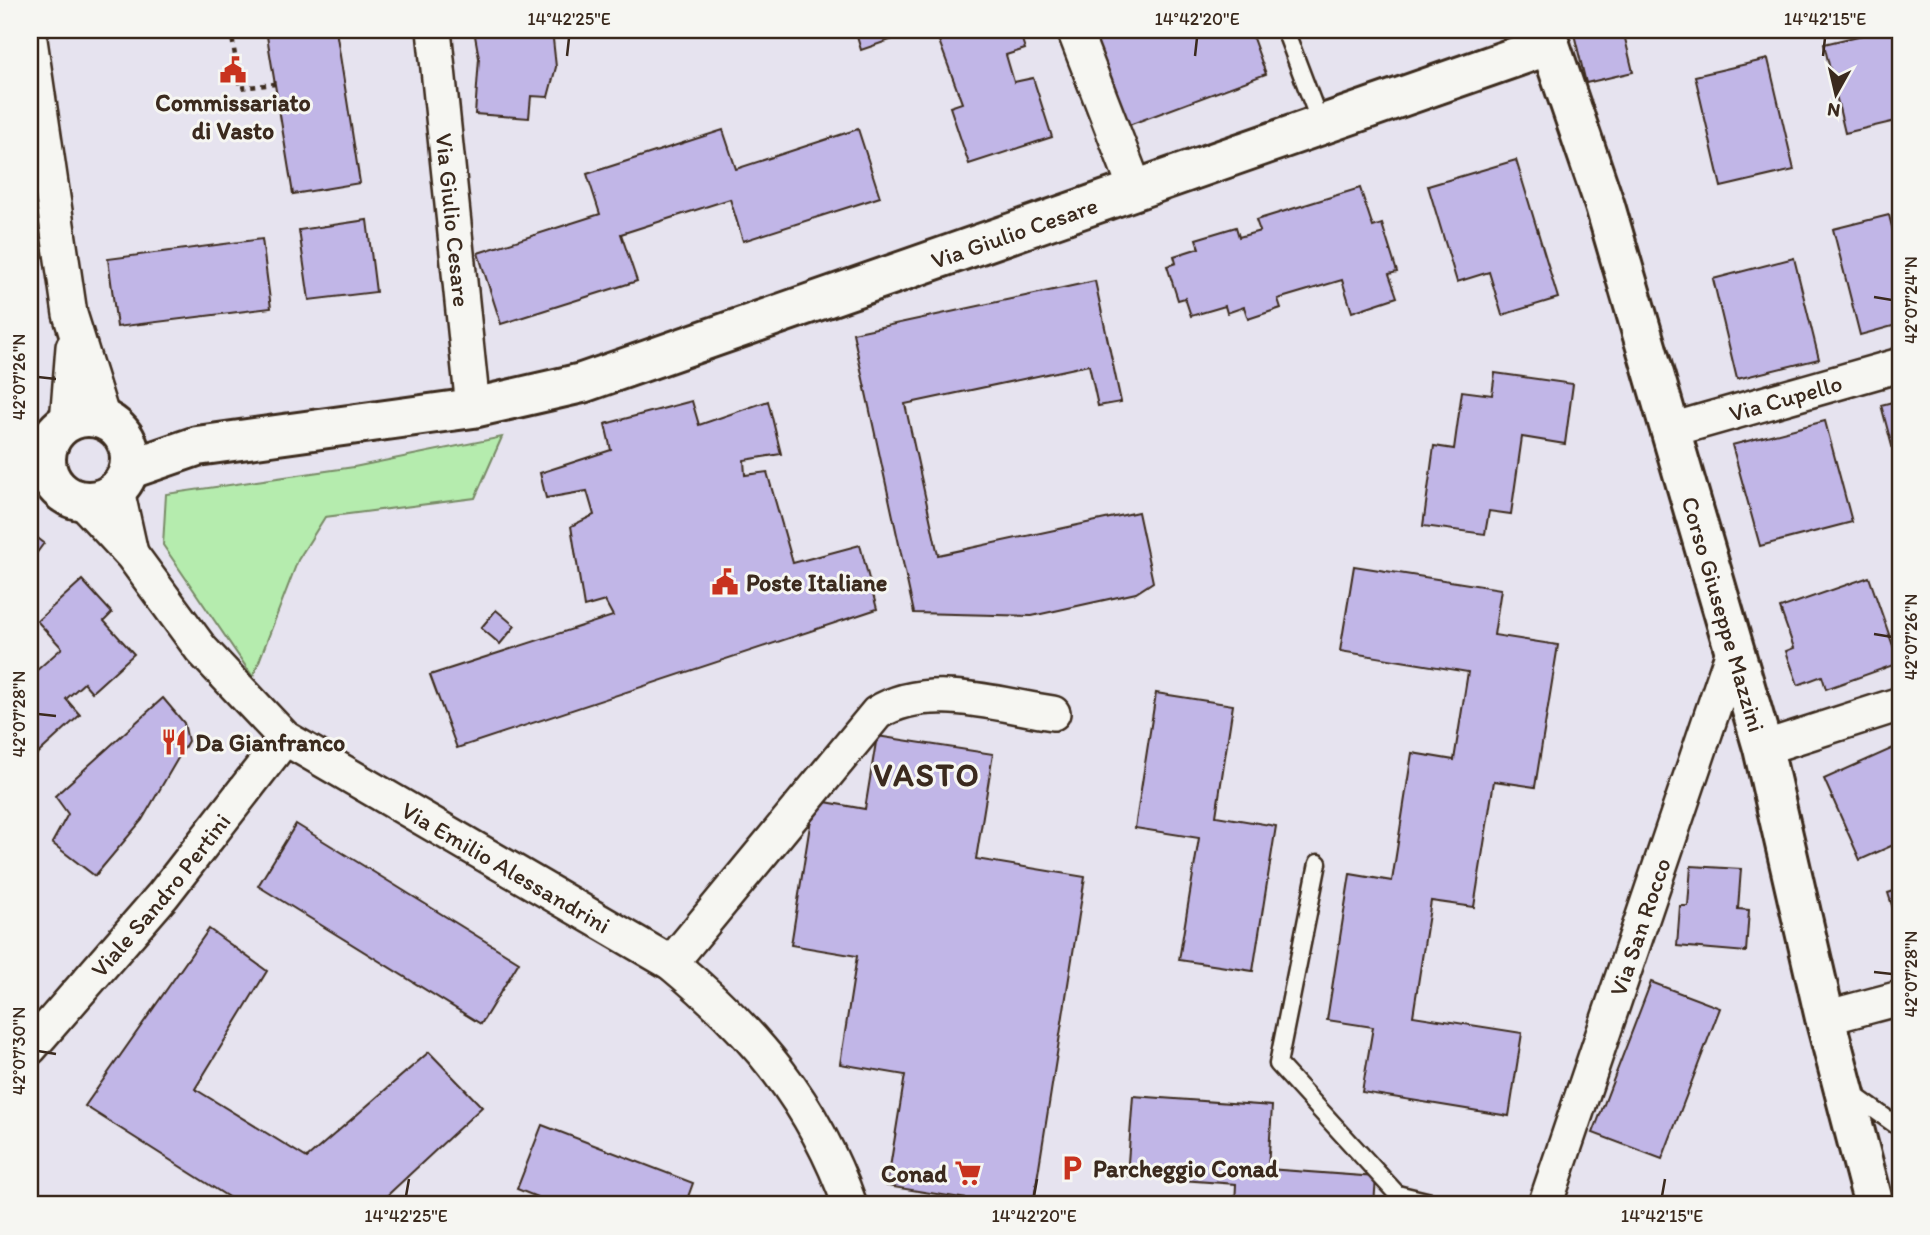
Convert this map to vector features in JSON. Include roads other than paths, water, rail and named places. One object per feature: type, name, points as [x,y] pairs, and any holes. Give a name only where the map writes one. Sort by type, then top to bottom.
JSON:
[{"type":"street","name":"Via Giulio Cesare","points":[[434,30],[473,408]]},
{"type":"street","points":[[1074,30],[1136,190]]},
{"type":"street","name":"Via Giulio Cesare","points":[[54,484],[106,497],[89,443],[197,446],[473,408],[582,383],[1321,125],[1548,37]]},
{"type":"street","name":"Corso Giuseppe Mazzini","points":[[1548,37],[1605,206],[1763,748],[1825,1018],[1874,1205]]},
{"type":"street","name":"Via Emilio Alessandrini","points":[[30,40],[89,443],[132,555]]},
{"type":"street","name":"Via Cupello","points":[[1671,430],[1900,365]]},
{"type":"street","points":[[54,484],[46,454],[89,443]]},
{"type":"street","name":"Via Emilio Alessandrini","points":[[54,484],[132,555],[201,649],[285,738],[671,963],[742,1026],[774,1064],[801,1103],[850,1205]]},
{"type":"street","name":"Via San Rocco","points":[[1545,1205],[1734,648]]},
{"type":"street","points":[[671,963],[877,713],[894,703],[940,696],[1053,713]]},
{"type":"street","points":[[1763,748],[1900,704]]},
{"type":"street","name":"Viale Sandro Pertini","points":[[30,1048],[163,895],[285,738]]},
{"type":"street","points":[[1825,1018],[1900,998]]},
{"type":"lane","points":[[1285,30],[1321,125]]},
{"type":"lane","points":[[1318,863],[1278,1064],[1397,1194],[1443,1205]]},
{"type":"lane","points":[[1843,1087],[1900,1128]]},
{"type":"place","name":"Commissariato di Vasto","points":[[233,70]]},
{"type":"place","name":"Poste Italiane","points":[[725,582]]},
{"type":"place","name":"Da Gianfranco","points":[[174,742]]},
{"type":"place","name":"Parcheggio Conad","points":[[1072,1168]]},
{"type":"place","name":"Conad","points":[[968,1173]]},
{"type":"district","name":"VASTO","points":[[927,775]]}]
